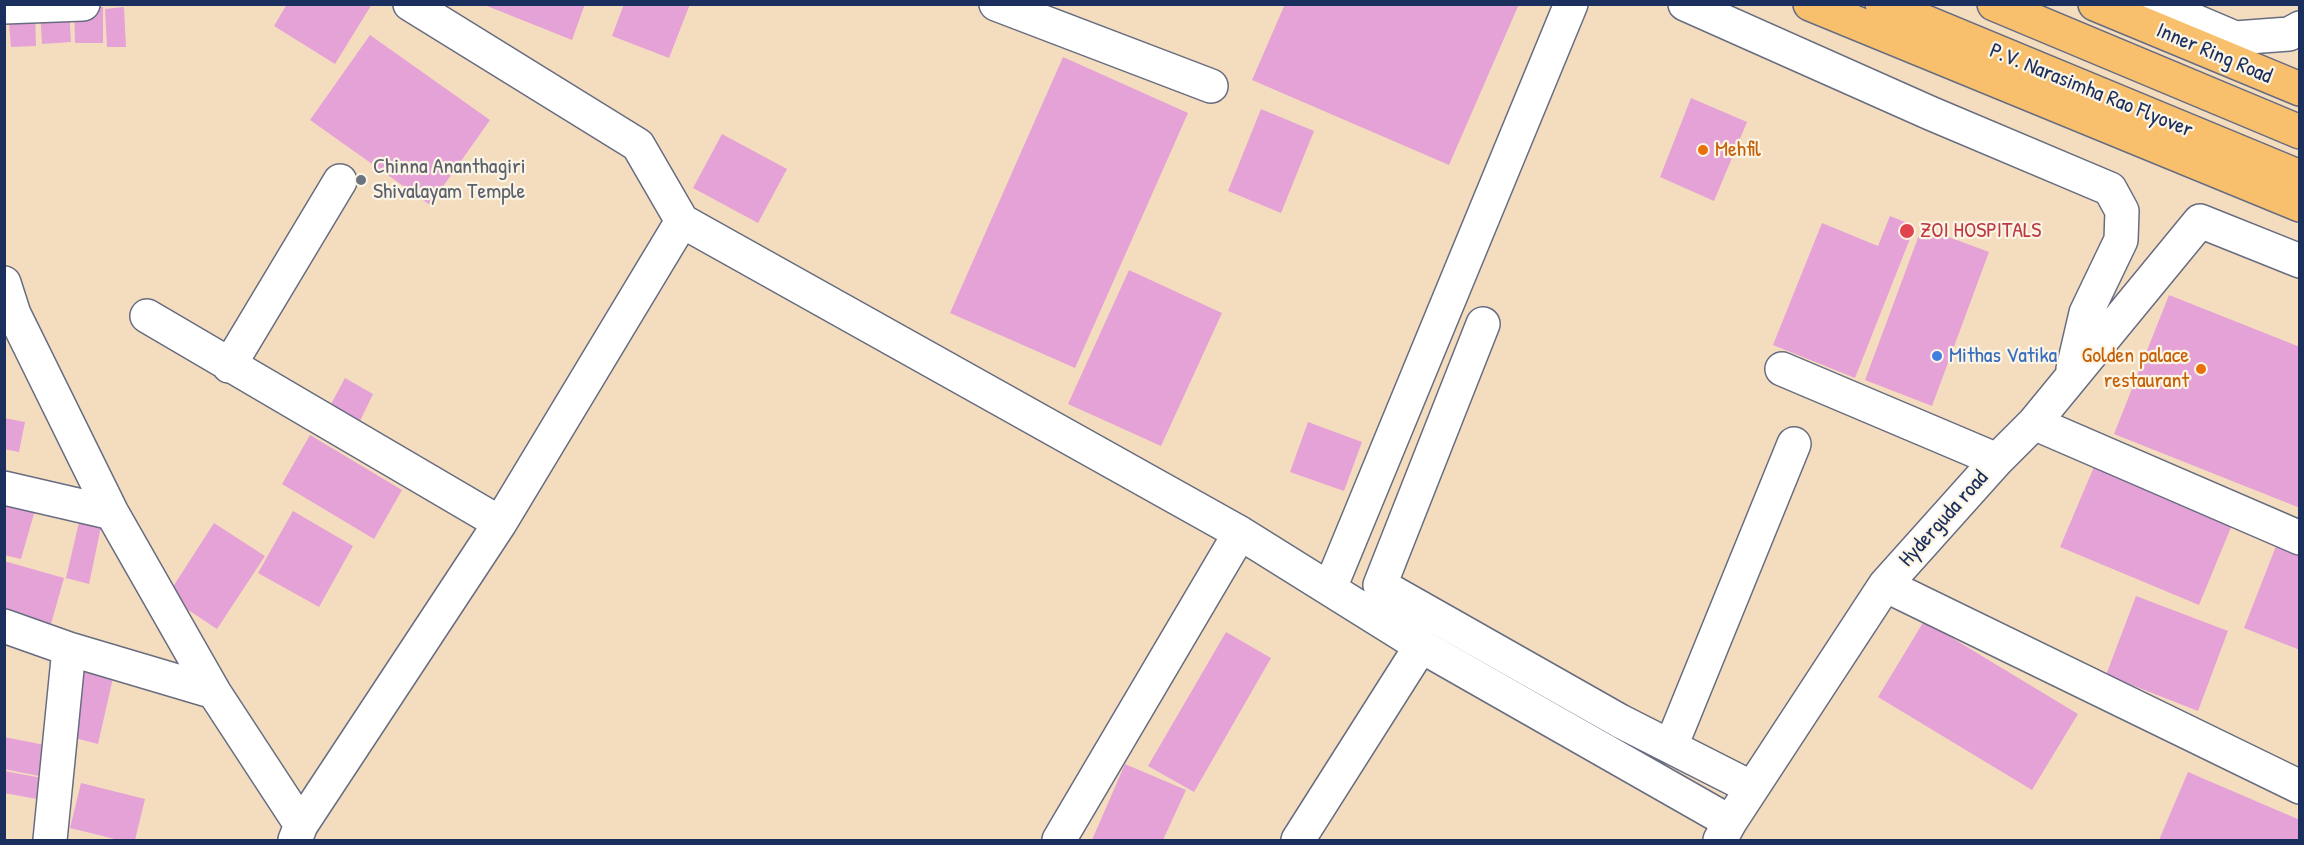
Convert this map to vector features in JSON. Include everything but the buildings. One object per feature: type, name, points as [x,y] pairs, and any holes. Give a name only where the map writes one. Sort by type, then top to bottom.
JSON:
[{"type":"main road","points":[[1810,4],[2300,205]]},
{"type":"main road","name":"P.V. Narasimha Rao Flyover","points":[[1882,4],[2300,177]]},
{"type":"main road","name":"P.V. Narasimha Rao Flyover","points":[[1994,4],[2300,132]]},
{"type":"main road","name":"Inner Ring Road","points":[[2095,4],[2300,89]]},
{"type":"street","points":[[4,7],[83,4]]},
{"type":"street","points":[[410,4],[638,145],[682,221],[1240,533],[1725,831]]},
{"type":"street","points":[[996,4],[1210,86]]},
{"type":"street","points":[[1330,588],[1571,4]]},
{"type":"street","points":[[1685,4],[1930,113],[2110,189],[2122,211],[2121,240],[2086,313],[2071,377]]},
{"type":"street","points":[[2156,4],[2235,38],[2289,34],[2300,28]]},
{"type":"street","points":[[229,366],[340,182]]},
{"type":"street","name":"Hyderguda road","points":[[1725,831],[1885,585],[1997,460],[2034,423],[2200,220],[2300,261]]},
{"type":"street","points":[[8,304],[112,513],[298,833],[500,523],[682,221]]},
{"type":"street","points":[[147,316],[500,523]]},
{"type":"street","points":[[1483,324],[1380,585],[1610,715],[1752,788]]},
{"type":"street","points":[[1782,369],[1997,460]]},
{"type":"street","points":[[2034,423],[2300,538]]},
{"type":"street","points":[[1671,746],[1794,444]]},
{"type":"street","points":[[4,488],[112,513]]},
{"type":"street","points":[[1059,840],[1240,533]]},
{"type":"street","points":[[1885,585],[2300,787]]},
{"type":"street","points":[[4,626],[69,649],[214,692]]},
{"type":"street","points":[[1298,840],[1421,646]]},
{"type":"street","points":[[50,840],[69,649]]},
{"type":"place","name":"Mehfil","points":[[1703,150]]},
{"type":"place","name":"Chinna Ananthagiri Shivalayam Temple","points":[[361,180]]},
{"type":"place","name":"ZOI HOSPITALS","points":[[1907,231]]},
{"type":"place","name":"Mithas Vatika","points":[[1937,356]]},
{"type":"place","name":"Golden palace restaurant","points":[[2201,369]]}]
